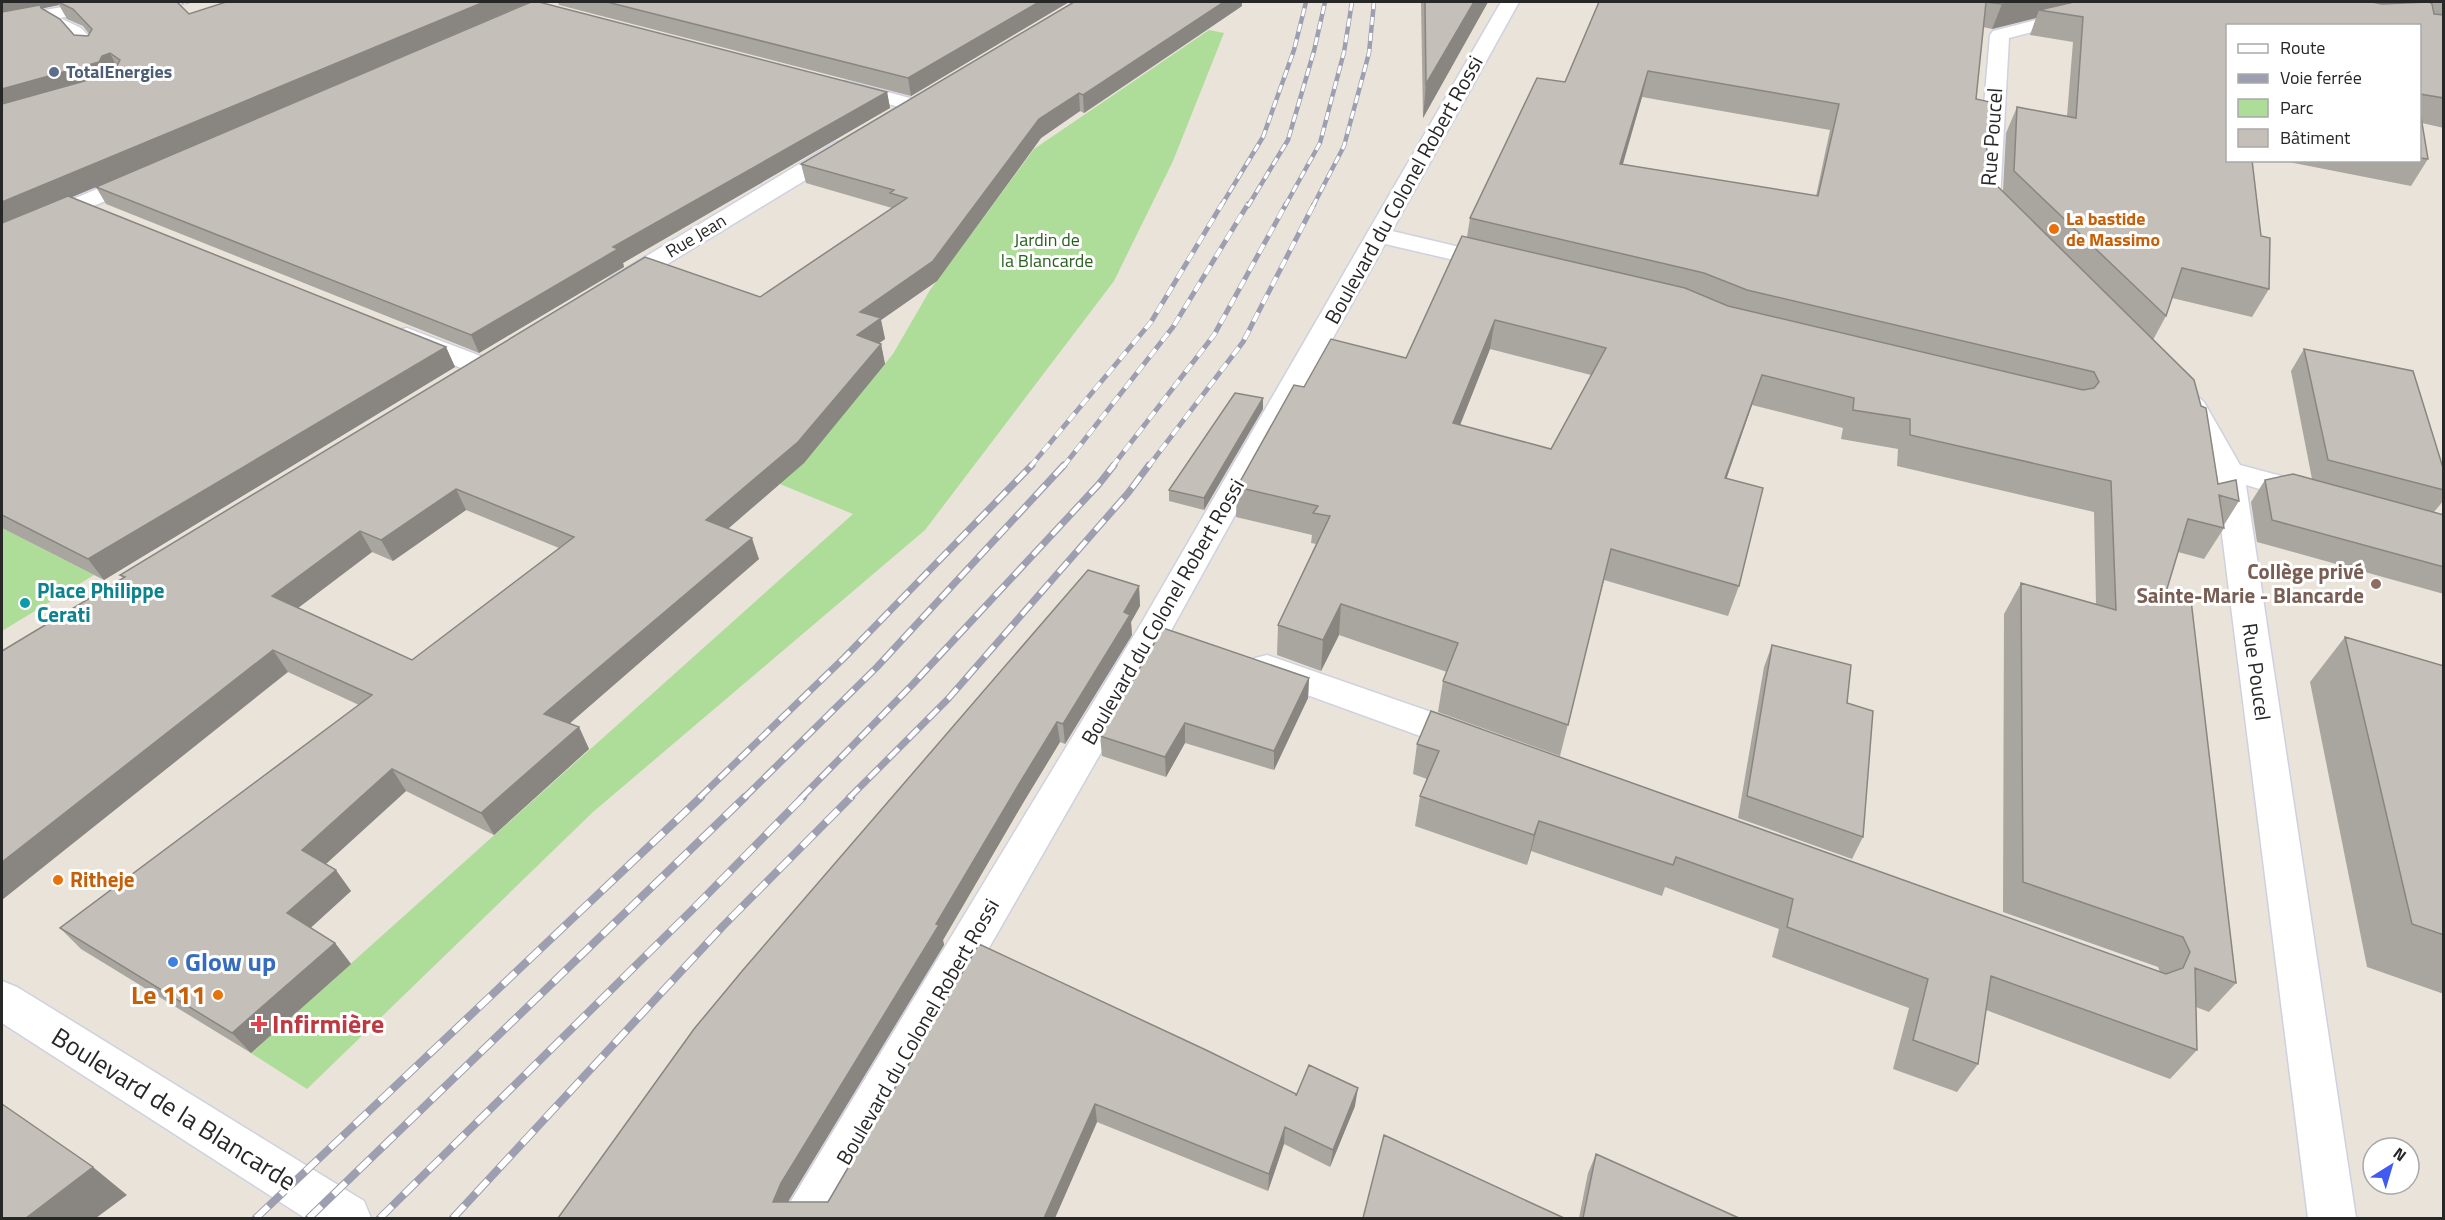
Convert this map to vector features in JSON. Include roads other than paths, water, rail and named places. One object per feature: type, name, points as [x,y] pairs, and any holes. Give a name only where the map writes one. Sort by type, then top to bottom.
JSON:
[{"type":"street","name":"Boulevard du Colonel Robert Rossi","points":[[808,1218],[1173,633],[1379,235],[1510,2]]},
{"type":"street","name":"Rue Poucel","points":[[2021,234],[1988,200],[2000,35],[2125,2]]},
{"type":"street","points":[[2,38],[60,23],[108,4]]},
{"type":"street","points":[[2,23],[42,14],[108,4]]},
{"type":"street","name":"Rue Jean","points":[[602,293],[924,98],[823,81]]},
{"type":"street","points":[[2,238],[155,171]]},
{"type":"street","points":[[79,204],[111,217]]},
{"type":"street","points":[[1379,235],[1516,268]]},
{"type":"street","points":[[383,327],[491,360],[450,385]]},
{"type":"street","name":"Rue Poucel","points":[[2170,385],[2194,408],[2229,471],[2332,1218]]},
{"type":"street","points":[[2229,471],[2330,499]]},
{"type":"street","points":[[1234,655],[1503,752]]},
{"type":"street","name":"Boulevard de la Blancarde","points":[[2,1000],[347,1218]]},
{"type":"lane","points":[[60,23],[76,31],[92,48]]},
{"type":"railway","points":[[1221,206],[1263,137],[1294,50],[1306,2]]},
{"type":"railway","points":[[1248,206],[1288,140],[1314,51],[1325,2]]},
{"type":"railway","points":[[1285,206],[1320,143],[1344,52],[1352,2]]},
{"type":"railway","points":[[1313,206],[1344,146],[1369,53],[1374,2]]},
{"type":"railway","points":[[1030,467],[1151,322],[1222,204]]},
{"type":"railway","points":[[1063,467],[1173,327],[1248,204]]},
{"type":"railway","points":[[1112,467],[1214,335],[1286,204]]},
{"type":"railway","points":[[1148,467],[1243,342],[1314,204]]},
{"type":"railway","points":[[699,798],[844,658],[1032,465]]},
{"type":"railway","points":[[744,798],[877,667],[1064,465]]},
{"type":"railway","points":[[801,798],[913,684],[1114,465]]},
{"type":"railway","points":[[849,798],[948,699],[1128,493],[1149,465]]},
{"type":"railway","points":[[256,1218],[701,797]]},
{"type":"railway","points":[[309,1218],[745,797]]},
{"type":"railway","points":[[380,1218],[803,797]]},
{"type":"railway","points":[[453,1218],[723,926],[851,797]]},
{"type":"place","name":"TotalEnergies","points":[[54,72]]},
{"type":"place","name":"La bastide de Massimo","points":[[2054,229]]},
{"type":"place","name":"Collège privé Sainte-Marie - Blancarde","points":[[2376,584]]},
{"type":"place","name":"Place Philippe Cerati","points":[[25,603]]},
{"type":"place","name":"Ritheje","points":[[58,880]]},
{"type":"place","name":"Glow up","points":[[173,962]]},
{"type":"place","name":"Le 111","points":[[218,995]]},
{"type":"place","name":"Infirmière","points":[[259,1024]]},
{"type":"park label","name":"Jardin de la Blancarde","points":[[1047,250]]}]
